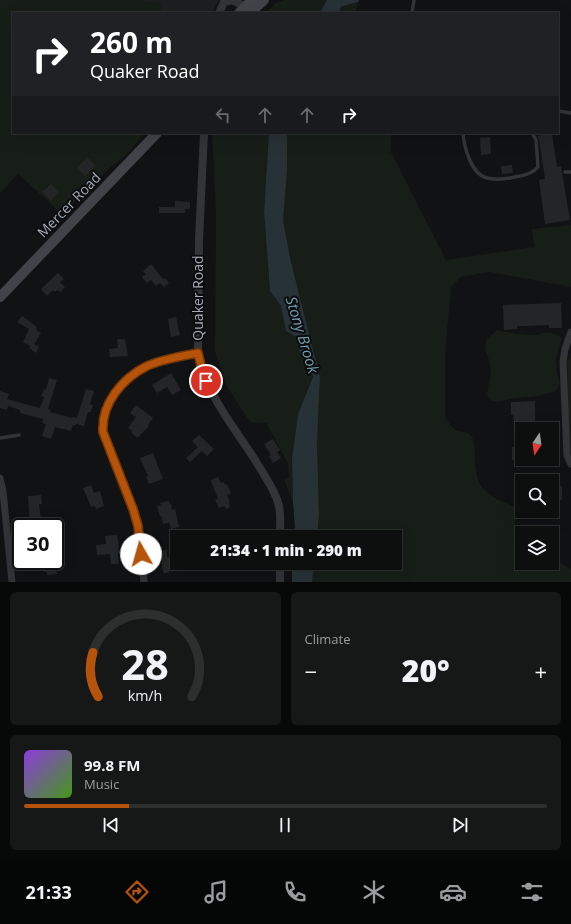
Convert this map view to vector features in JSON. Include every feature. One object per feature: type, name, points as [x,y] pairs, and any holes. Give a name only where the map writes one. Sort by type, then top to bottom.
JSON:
[{"type":"main road","points":[[242,8],[252,0]]},
{"type":"main road","points":[[242,8],[264,0]]},
{"type":"main road","name":"Mercer Road","points":[[0,297],[156,134]]},
{"type":"street","points":[[219,12],[224,1],[232,0],[242,8]]},
{"type":"street","name":"Quaker Road","points":[[204,134],[199,240],[198,353],[202,370],[211,393],[223,414],[246,445],[277,498],[280,517],[280,530]]},
{"type":"street","points":[[571,332],[568,348],[563,362],[567,456],[571,464]]},
{"type":"street","points":[[144,582],[138,526],[133,509],[105,440],[103,432],[104,416],[107,407],[118,389],[137,373],[158,362],[198,353]]},
{"type":"street","points":[[0,478],[3,492],[12,582]]},
{"type":"street","points":[[280,570],[280,582]]},
{"type":"lane","points":[[412,12],[414,0]]},
{"type":"lane","points":[[559,111],[571,113]]},
{"type":"lane","points":[[463,134],[469,159],[482,176],[488,178],[506,179],[536,170],[538,167],[536,140],[533,134]]},
{"type":"lane","points":[[565,172],[571,172]]},
{"type":"lane","points":[[0,438],[19,435]]},
{"type":"shaded area","points":[[0,0],[133,0],[162,4],[160,12],[12,12],[12,134],[144,134],[129,152],[62,214],[18,174],[0,193]]},
{"type":"shaded area","points":[[133,0],[219,0],[213,12],[160,12],[161,4]]},
{"type":"shaded area","points":[[283,0],[327,0],[321,12],[266,12],[276,3]]},
{"type":"shaded area","points":[[358,2],[355,12],[333,12],[335,8]]},
{"type":"shaded area","points":[[212,134],[269,134],[264,212],[270,291],[281,306],[286,331],[296,337],[299,350],[311,370],[313,377],[298,414],[292,458],[293,502],[284,479],[289,477],[288,463],[266,423],[250,422],[226,385],[215,351],[216,212]]},
{"type":"shaded area","points":[[287,134],[391,134],[391,152],[446,260],[534,247],[532,229],[571,225],[571,287],[490,272],[461,277],[451,287],[445,355],[445,418],[456,430],[469,433],[472,437],[475,448],[476,470],[481,486],[491,495],[515,507],[515,570],[559,570],[559,562],[571,569],[571,582],[312,582],[313,570],[402,570],[402,530],[318,530],[319,515],[317,441],[320,377],[291,262],[283,221],[287,172]]},
{"type":"shaded area","points":[[497,330],[528,335],[549,333],[556,334],[562,338],[556,359],[557,373],[560,382],[556,391],[539,396],[515,398],[497,402],[490,400],[487,394],[491,372],[485,348],[486,340]]},
{"type":"shaded area","points":[[571,355],[571,460],[569,456],[567,361]]},
{"type":"water","points":[[327,0],[359,0],[358,2],[335,8],[333,12],[321,12]]},
{"type":"water","name":"Stony Brook","points":[[269,134],[287,134],[287,172],[283,221],[291,262],[320,377],[317,441],[319,515],[318,530],[295,530],[293,502],[292,458],[298,414],[313,377],[311,370],[299,350],[296,337],[286,331],[281,306],[270,291],[264,212]]},
{"type":"water","points":[[292,570],[313,570],[312,582],[292,582]]},
{"type":"building","points":[[552,134],[557,167],[561,166],[570,220],[545,224],[539,180],[545,179],[539,140],[537,136]]},
{"type":"building","points":[[490,137],[491,154],[481,155],[480,138]]},
{"type":"building","points":[[87,157],[95,166],[85,176],[77,168]]},
{"type":"building","points":[[512,165],[513,173],[502,174],[501,166]]},
{"type":"building","points":[[51,184],[59,192],[51,201],[42,192]]},
{"type":"building","points":[[175,201],[190,202],[190,209],[185,209],[185,213],[159,213],[159,207],[175,207]]},
{"type":"building","points":[[151,264],[163,279],[165,278],[169,283],[164,287],[160,283],[156,286],[151,280],[147,283],[142,277],[146,274],[143,271]]},
{"type":"building","points":[[58,273],[64,279],[60,282],[65,287],[60,292],[57,290],[55,292],[53,290],[47,296],[41,289]]},
{"type":"building","points":[[561,303],[562,328],[549,328],[549,325],[517,326],[517,329],[504,330],[503,305]]},
{"type":"building","points":[[22,316],[37,327],[36,330],[41,333],[34,344],[39,347],[36,353],[29,348],[30,346],[23,342],[29,329],[17,322]]},
{"type":"building","points":[[176,317],[180,335],[171,337],[168,319]]},
{"type":"building","points":[[117,339],[125,339],[128,356],[110,357],[109,349],[118,348]]},
{"type":"building","points":[[171,373],[181,390],[172,395],[167,387],[157,393],[152,385]]},
{"type":"building","points":[[49,378],[57,380],[48,409],[51,410],[50,412],[77,418],[86,389],[94,391],[90,404],[93,405],[91,412],[88,412],[84,426],[76,424],[75,426],[73,425],[71,431],[55,427],[51,439],[42,436],[46,424],[42,423],[43,419],[20,413],[20,410],[8,406],[7,410],[0,408],[0,391],[9,394],[7,399],[40,408],[44,397],[41,396],[44,389],[46,390]]},
{"type":"building","points":[[535,401],[535,422],[514,423],[513,415],[511,415],[511,402]]},
{"type":"building","points":[[136,405],[153,418],[148,425],[149,426],[137,438],[128,428],[136,417],[130,413]]},
{"type":"building","points":[[199,435],[214,449],[207,456],[202,451],[190,462],[186,458],[198,447],[192,441]]},
{"type":"building","points":[[273,439],[280,450],[277,452],[281,458],[273,463],[269,456],[271,455],[264,444]]},
{"type":"building","points":[[514,439],[515,460],[512,460],[512,447],[514,447]]},
{"type":"building","points":[[153,453],[163,479],[149,484],[146,477],[148,476],[140,458]]},
{"type":"building","points":[[218,477],[221,483],[224,482],[225,485],[227,484],[231,493],[227,495],[230,502],[230,507],[226,509],[224,506],[219,508],[215,500],[218,498],[211,480]]},
{"type":"building","points":[[91,485],[94,493],[100,491],[104,506],[96,509],[95,506],[91,507],[83,488]]},
{"type":"building","points":[[559,486],[562,486],[562,500],[559,500]]},
{"type":"building","points":[[41,495],[42,504],[39,504],[41,518],[29,518],[28,496]]},
{"type":"building","points":[[169,501],[169,504],[171,503],[172,510],[175,509],[179,527],[171,529],[169,523],[163,524],[157,506],[161,505],[160,503]]},
{"type":"building","points":[[117,535],[120,553],[118,553],[119,564],[111,564],[110,554],[97,555],[96,545],[106,544],[105,536]]},
{"type":"building","points":[[161,550],[167,550],[167,557],[170,557],[169,573],[163,573]]},
{"type":"building","points":[[44,570],[56,570],[57,574],[47,575],[47,572],[44,572]]},
{"type":"waterway","name":"Stony Brook","points":[[333,12],[336,0]]},
{"type":"route","points":[[141,554],[138,526],[133,509],[103,432],[102,424],[107,407],[118,389],[137,373],[158,362],[172,358],[198,353],[206,381]]}]
